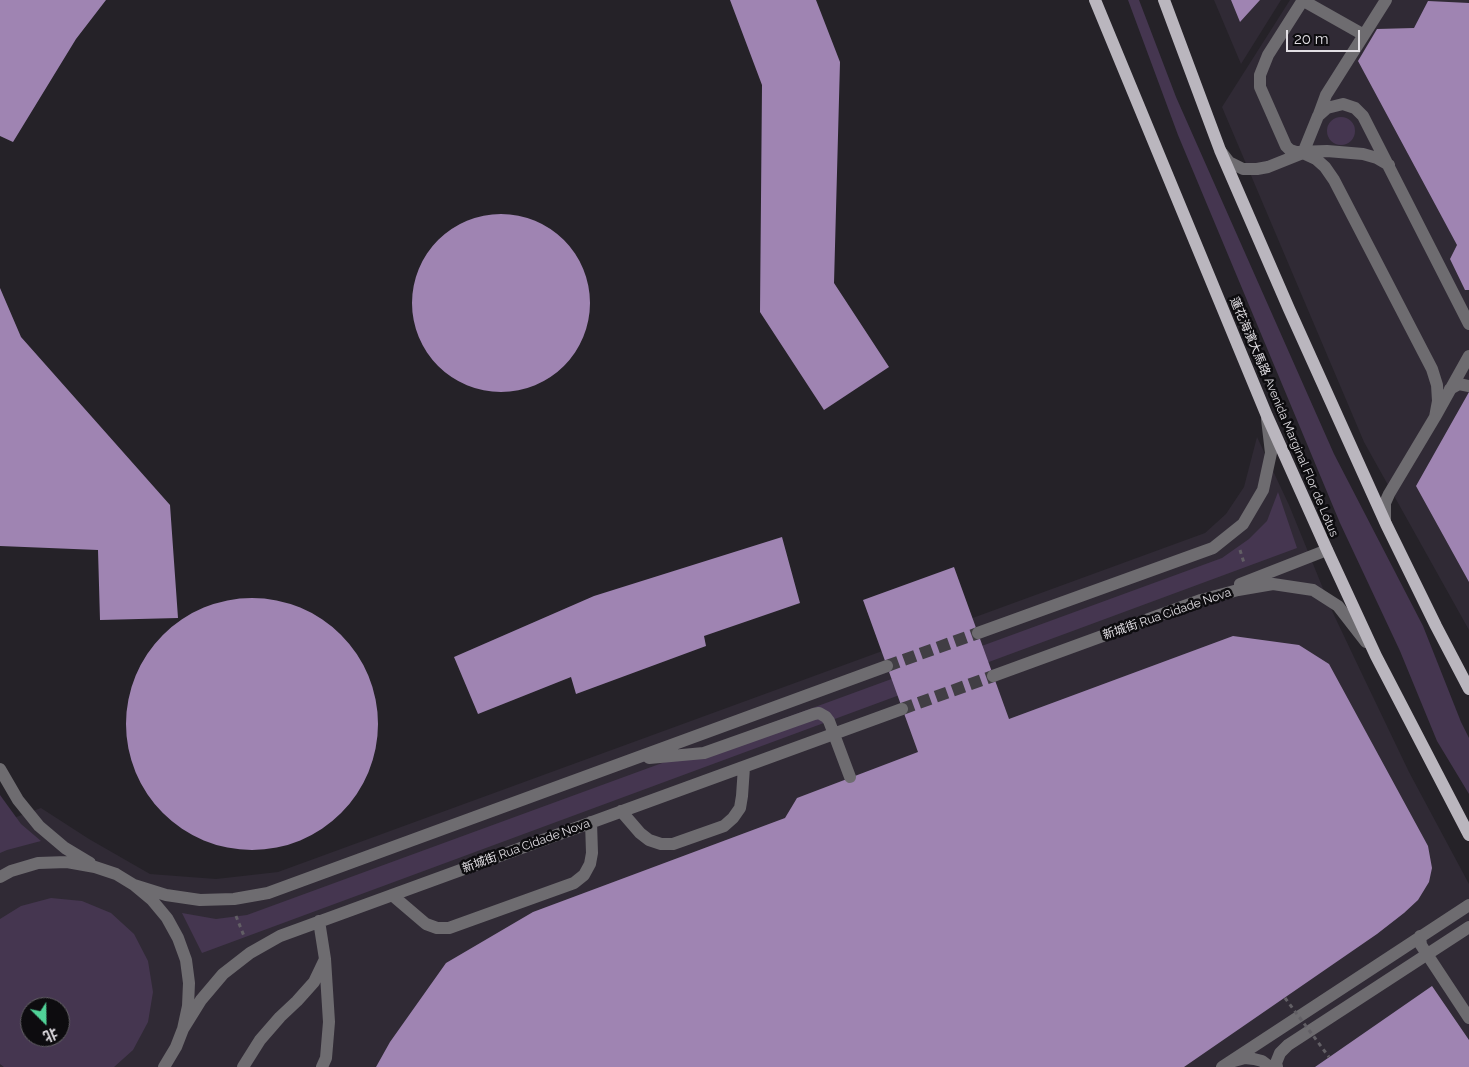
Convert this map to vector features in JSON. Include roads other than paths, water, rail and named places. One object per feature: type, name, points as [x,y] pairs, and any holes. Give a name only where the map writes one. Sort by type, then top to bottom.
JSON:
[{"type":"main road","name":"蓮花海濱大馬路 Avenida Marginal Flor de Lótus","points":[[1095,0],[1267,416],[1327,550],[1376,656],[1469,835]]},
{"type":"main road","points":[[1164,0],[1220,150],[1386,524],[1469,689]]},
{"type":"street","points":[[1364,35],[1302,0],[1268,55],[1260,75],[1260,86],[1286,146],[1290,150],[1316,159],[1325,167],[1334,180],[1432,369],[1437,385],[1438,400],[1435,417]]},
{"type":"street","points":[[1303,153],[1326,95],[1386,0]]},
{"type":"street","points":[[1318,116],[1327,108],[1343,104],[1355,108],[1363,116],[1469,324]]},
{"type":"street","points":[[1220,150],[1229,162],[1243,169],[1268,167],[1303,153],[1327,151],[1363,154],[1377,158],[1388,165]]},
{"type":"street","points":[[1386,524],[1384,503],[1468,358]]},
{"type":"street","points":[[1468,358],[1466,372],[1469,382]]},
{"type":"street","points":[[1450,390],[1459,384],[1469,386]]},
{"type":"street","points":[[978,633],[1213,548],[1243,524],[1263,490],[1271,453],[1267,416]]},
{"type":"street","points":[[1201,600],[1327,550]]},
{"type":"street","name":"新城街 Rua Cidade Nova","points":[[993,676],[1201,600],[1238,590],[1272,584],[1313,590],[1338,606],[1376,656]]},
{"type":"street","points":[[134,885],[166,895],[191,898],[230,899],[268,892],[887,666]]},
{"type":"street","name":"新城街 Rua Cidade Nova","points":[[183,1030],[201,1000],[223,974],[250,953],[280,936],[902,710]]},
{"type":"street","points":[[631,760],[704,753],[814,714],[826,717],[850,777]]},
{"type":"street","points":[[621,811],[649,840],[661,844],[673,844],[724,826],[734,818],[740,808],[744,766]]},
{"type":"street","points":[[0,769],[18,800],[40,826],[65,848],[96,867]]},
{"type":"street","points":[[392,895],[426,924],[437,928],[449,928],[566,886],[574,883],[584,875],[590,864],[592,853],[591,822]]},
{"type":"street","points":[[0,877],[11,871],[38,863],[67,862],[96,867],[116,874],[134,885],[152,900],[167,918],[178,938],[186,960],[189,991],[183,1030],[165,1066]]},
{"type":"street","points":[[1225,1065],[1469,905]]},
{"type":"street","points":[[319,921],[325,959],[330,1022],[326,1058],[322,1067]]},
{"type":"street","points":[[1277,1067],[1276,1063],[1280,1053],[1288,1045],[1469,927]]},
{"type":"street","points":[[1420,936],[1421,945],[1469,1018]]},
{"type":"street","points":[[243,1067],[265,1035],[314,982],[325,959]]},
{"type":"street","points":[[1225,1065],[1245,1058],[1262,1061],[1270,1067]]},
{"type":"tunnel","points":[[887,666],[978,633]]},
{"type":"tunnel","points":[[902,709],[993,676]]}]
